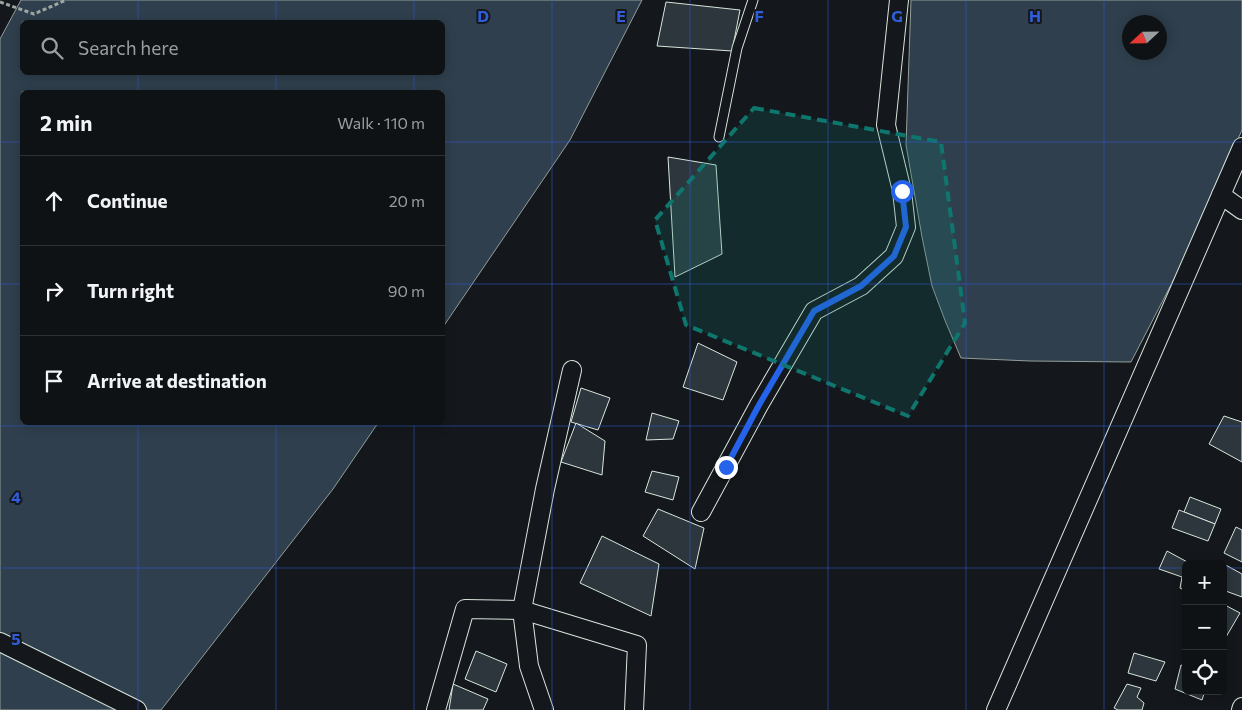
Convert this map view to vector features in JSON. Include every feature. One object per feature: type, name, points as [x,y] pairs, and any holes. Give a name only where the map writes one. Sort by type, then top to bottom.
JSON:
[{"type":"street","points":[[701,512],[759,405],[814,311],[861,286],[894,256],[906,227],[902,191],[886,125],[900,0]]},
{"type":"street","points":[[996,710],[1242,147]]},
{"type":"street","points":[[1221,195],[1242,210]]},
{"type":"street","points":[[544,710],[529,666],[522,610],[545,489],[572,370]]},
{"type":"street","points":[[436,710],[465,609],[522,610],[637,645],[634,710]]},
{"type":"street","points":[[0,642],[137,710]]},
{"type":"lane","points":[[719,137],[737,48],[753,0]]},
{"type":"path","points":[[0,2],[34,14],[66,0]]},
{"type":"highlighted area","points":[[754,108],[941,142],[965,323],[908,416],[686,325],[655,220]]},
{"type":"water","points":[[21,0],[642,0],[570,140],[445,324],[445,90],[20,90],[20,425],[377,425],[333,489],[161,710],[0,710],[0,39]]},
{"type":"water","points":[[911,0],[1242,0],[1242,130],[1189,250],[1131,362],[961,358],[932,286],[906,145]]},
{"type":"building","points":[[666,2],[740,10],[732,51],[657,46]]},
{"type":"building","points":[[668,157],[716,165],[722,254],[675,277]]},
{"type":"building","points":[[698,343],[737,362],[723,400],[683,387]]},
{"type":"building","points":[[581,388],[610,398],[598,430],[571,422]]},
{"type":"building","points":[[652,413],[679,421],[673,439],[646,440]]},
{"type":"building","points":[[1224,416],[1242,422],[1242,462],[1209,444]]},
{"type":"building","points":[[576,423],[605,441],[602,475],[561,462]]},
{"type":"building","points":[[652,471],[679,477],[673,500],[645,492]]},
{"type":"building","points":[[1190,497],[1221,509],[1215,524],[1184,512]]},
{"type":"building","points":[[658,509],[704,528],[695,569],[643,536]]},
{"type":"building","points":[[1179,510],[1215,524],[1208,541],[1172,528]]},
{"type":"building","points":[[1236,527],[1242,530],[1242,562],[1224,553]]},
{"type":"building","points":[[602,536],[659,564],[651,616],[580,583]]},
{"type":"building","points":[[1167,551],[1184,560],[1182,560],[1182,577],[1159,569]]},
{"type":"building","points":[[1227,566],[1242,574],[1242,597],[1227,591]]},
{"type":"building","points":[[1227,606],[1240,613],[1227,635]]},
{"type":"building","points":[[476,651],[507,664],[496,692],[465,679]]},
{"type":"building","points":[[1134,653],[1165,662],[1156,681],[1128,673]]},
{"type":"building","points":[[1181,665],[1182,692],[1175,689]]},
{"type":"building","points":[[453,684],[488,699],[483,710],[449,710]]},
{"type":"building","points":[[1127,684],[1141,688],[1137,697],[1144,703],[1142,710],[1118,710],[1114,708]]},
{"type":"building","points":[[1190,695],[1204,695],[1202,700]]},
{"type":"route","points":[[726,467],[759,405],[814,311],[861,286],[894,256],[906,227],[902,191]]}]
